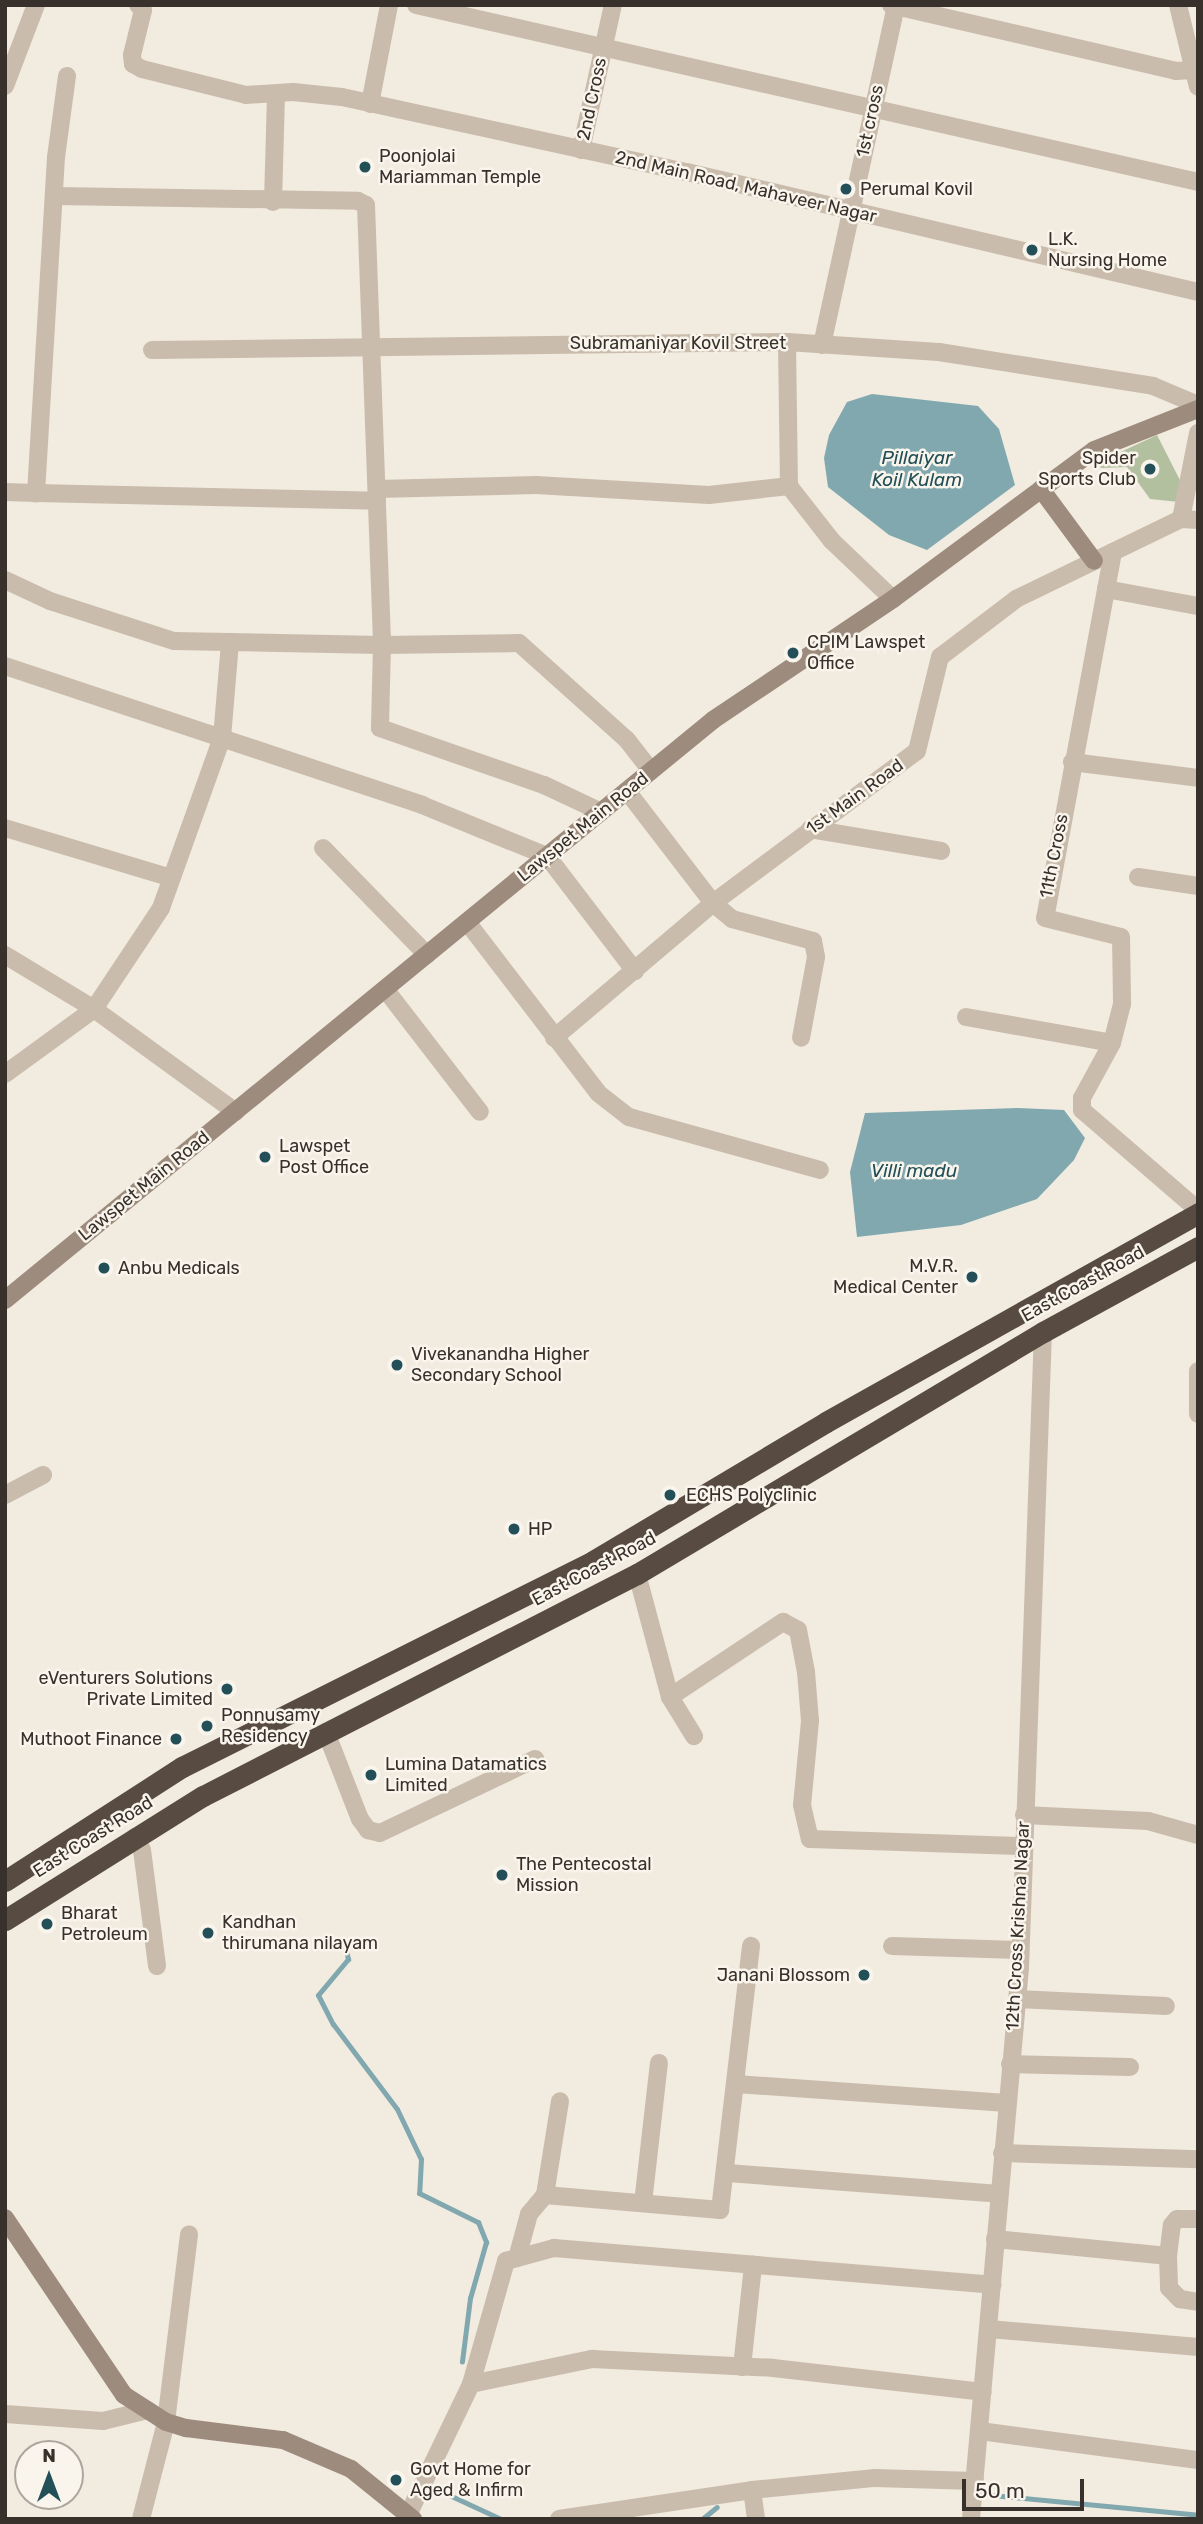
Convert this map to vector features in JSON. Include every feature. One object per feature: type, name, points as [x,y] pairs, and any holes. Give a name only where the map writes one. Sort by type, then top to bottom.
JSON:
[{"type":"highway","name":"East Coast Road","points":[[5,1881],[182,1767],[593,1561],[826,1422],[1198,1212]]},
{"type":"highway","name":"East Coast Road","points":[[5,1920],[135,1837],[326,1732],[637,1574],[1043,1332],[1198,1247]]},
{"type":"street","points":[[5,86],[36,5]]},
{"type":"street","name":"2nd Main Road, Mahaveer Nagar","points":[[138,5],[143,10],[133,64],[246,95],[284,93],[370,104],[1198,292]]},
{"type":"street","points":[[370,104],[389,5]]},
{"type":"street","points":[[416,5],[1198,182]]},
{"type":"street","name":"2nd Cross","points":[[581,150],[613,5]]},
{"type":"street","points":[[1178,5],[1195,78]]},
{"type":"street","points":[[893,6],[1176,71],[1195,78]]},
{"type":"street","name":"1st cross","points":[[822,345],[893,6]]},
{"type":"street","points":[[36,493],[56,196],[56,157],[67,76]]},
{"type":"street","points":[[273,202],[284,93]]},
{"type":"street","points":[[56,196],[273,202],[346,200],[366,205],[382,645],[380,728],[544,785],[601,812]]},
{"type":"street","points":[[788,342],[789,486],[832,541],[893,599]]},
{"type":"street","name":"Subramaniyar Kovil Street","points":[[152,350],[788,342],[939,352],[1153,386],[1198,407]]},
{"type":"street","name":"Lawspet Main Road","points":[[5,1300],[713,720],[893,599],[1094,450],[1198,407]]},
{"type":"street","points":[[1189,520],[1198,433]]},
{"type":"street","points":[[5,492],[377,495],[536,485],[709,495],[789,486]]},
{"type":"street","points":[[1041,489],[1094,561]]},
{"type":"street","name":"1st Main Road","points":[[554,1038],[713,903],[917,751],[940,657],[1016,599],[1113,552],[1189,520]]},
{"type":"street","name":"11th Cross","points":[[1113,552],[1045,918],[1121,937],[1122,1004],[1112,1043],[1082,1098],[1082,1110],[1198,1212]]},
{"type":"street","points":[[5,580],[50,601],[174,641],[382,645],[519,643],[627,740],[651,771]]},
{"type":"street","points":[[1106,589],[1198,606]]},
{"type":"street","points":[[5,1074],[94,1009],[161,908],[222,738],[230,642]]},
{"type":"street","points":[[5,666],[422,805],[547,856],[635,971]]},
{"type":"street","points":[[1072,762],[1198,778]]},
{"type":"street","points":[[626,791],[713,903],[745,925],[813,941],[816,957],[801,1038]]},
{"type":"street","points":[[5,828],[172,878]]},
{"type":"street","points":[[810,829],[941,851]]},
{"type":"street","points":[[323,848],[427,955]]},
{"type":"street","points":[[1138,877],[1198,886]]},
{"type":"street","points":[[467,922],[598,1093],[629,1117],[820,1170]]},
{"type":"street","points":[[5,955],[94,1009],[236,1112]]},
{"type":"street","points":[[384,989],[480,1112]]},
{"type":"street","points":[[966,1017],[1112,1043]]},
{"type":"street","name":"12th Cross Krishna Nagar","points":[[971,2519],[1020,1950],[1043,1332]]},
{"type":"street","points":[[1198,1371],[1198,1414]]},
{"type":"street","points":[[5,1495],[43,1475]]},
{"type":"street","points":[[637,1574],[670,1697],[694,1736]]},
{"type":"street","points":[[670,1697],[783,1622],[798,1630],[806,1672],[810,1721],[802,1805],[810,1839],[1023,1846]]},
{"type":"street","points":[[326,1732],[360,1819],[368,1830],[380,1833],[535,1759]]},
{"type":"street","points":[[1024,1815],[1148,1821],[1198,1835]]},
{"type":"street","points":[[135,1837],[142,1850],[157,1966]]},
{"type":"street","points":[[545,2195],[720,2210],[728,2173],[751,1946]]},
{"type":"street","points":[[892,1946],[1020,1950]]},
{"type":"street","points":[[1017,1999],[1166,2006]]},
{"type":"street","points":[[643,2203],[659,2063]]},
{"type":"street","points":[[1010,2064],[1130,2067]]},
{"type":"street","points":[[737,2084],[1006,2103]]},
{"type":"street","points":[[517,2258],[528,2214],[545,2195],[560,2101]]},
{"type":"street","points":[[1002,2153],[1198,2159]]},
{"type":"street","points":[[728,2173],[999,2194]]},
{"type":"street","points":[[5,2218],[124,2395],[166,2422],[283,2440],[351,2469],[410,2517],[471,2384],[506,2260],[554,2248],[992,2285]]},
{"type":"street","points":[[1198,2219],[1177,2219],[1172,2225],[1168,2256],[1169,2288],[1180,2299],[1198,2302]]},
{"type":"street","points":[[141,2519],[166,2422],[189,2234]]},
{"type":"street","points":[[995,2239],[1168,2256]]},
{"type":"street","points":[[742,2367],[753,2265]]},
{"type":"street","points":[[989,2329],[1198,2347]]},
{"type":"street","points":[[471,2384],[592,2359],[742,2367],[983,2392]]},
{"type":"street","points":[[5,2414],[103,2421],[148,2410]]},
{"type":"street","points":[[979,2431],[1198,2460]]},
{"type":"street","points":[[559,2519],[752,2490],[875,2478],[975,2481]]},
{"type":"street","points":[[752,2490],[756,2519]]},
{"type":"green space","points":[[1157,435],[1186,492],[1179,502],[1150,499],[1127,467],[1101,468],[1097,463]]},
{"type":"water","name":"Pillaiyar Koil Kulam","points":[[872,394],[978,406],[999,429],[1015,485],[927,550],[889,535],[828,487],[824,458],[829,435],[847,402]]},
{"type":"water","name":"Villi madu","points":[[1018,1108],[1064,1110],[1085,1138],[1074,1160],[1037,1199],[961,1225],[857,1237],[850,1172],[865,1113]]},
{"type":"waterway","points":[[343,1941],[348,1959],[318,1995],[333,2024],[397,2109],[421,2159],[419,2193],[478,2222],[486,2242],[470,2298],[462,2361]]},
{"type":"waterway","points":[[447,2494],[501,2519]]},
{"type":"waterway","points":[[992,2495],[1198,2515]]},
{"type":"waterway","points":[[702,2519],[717,2507]]},
{"type":"place","name":"Poonjolai Mariamman Temple","points":[[365,167]]},
{"type":"place","name":"Perumal Kovil","points":[[846,189]]},
{"type":"place","name":"L.K. Nursing Home","points":[[1032,250]]},
{"type":"place","name":"Spider Sports Club","points":[[1150,469]]},
{"type":"place","name":"CPIM Lawspet Office","points":[[793,653]]},
{"type":"place","name":"Lawspet Post Office","points":[[265,1157]]},
{"type":"place","name":"Anbu Medicals","points":[[104,1268]]},
{"type":"place","name":"M.V.R. Medical Center","points":[[972,1277]]},
{"type":"place","name":"Vivekanandha Higher Secondary School","points":[[397,1365]]},
{"type":"place","name":"ECHS Polyclinic","points":[[670,1495]]},
{"type":"place","name":"HP","points":[[514,1529]]},
{"type":"place","name":"eVenturers Solutions Private Limited","points":[[227,1689]]},
{"type":"place","name":"Ponnusamy Residency","points":[[207,1726]]},
{"type":"place","name":"Muthoot Finance","points":[[176,1739]]},
{"type":"place","name":"Lumina Datamatics Limited","points":[[371,1775]]},
{"type":"place","name":"The Pentecostal Mission","points":[[502,1875]]},
{"type":"place","name":"Bharat Petroleum","points":[[47,1924]]},
{"type":"place","name":"Kandhan thirumana nilayam","points":[[208,1933]]},
{"type":"place","name":"Janani Blossom","points":[[864,1975]]},
{"type":"place","name":"Govt Home for Aged & Infirm","points":[[396,2480]]}]
